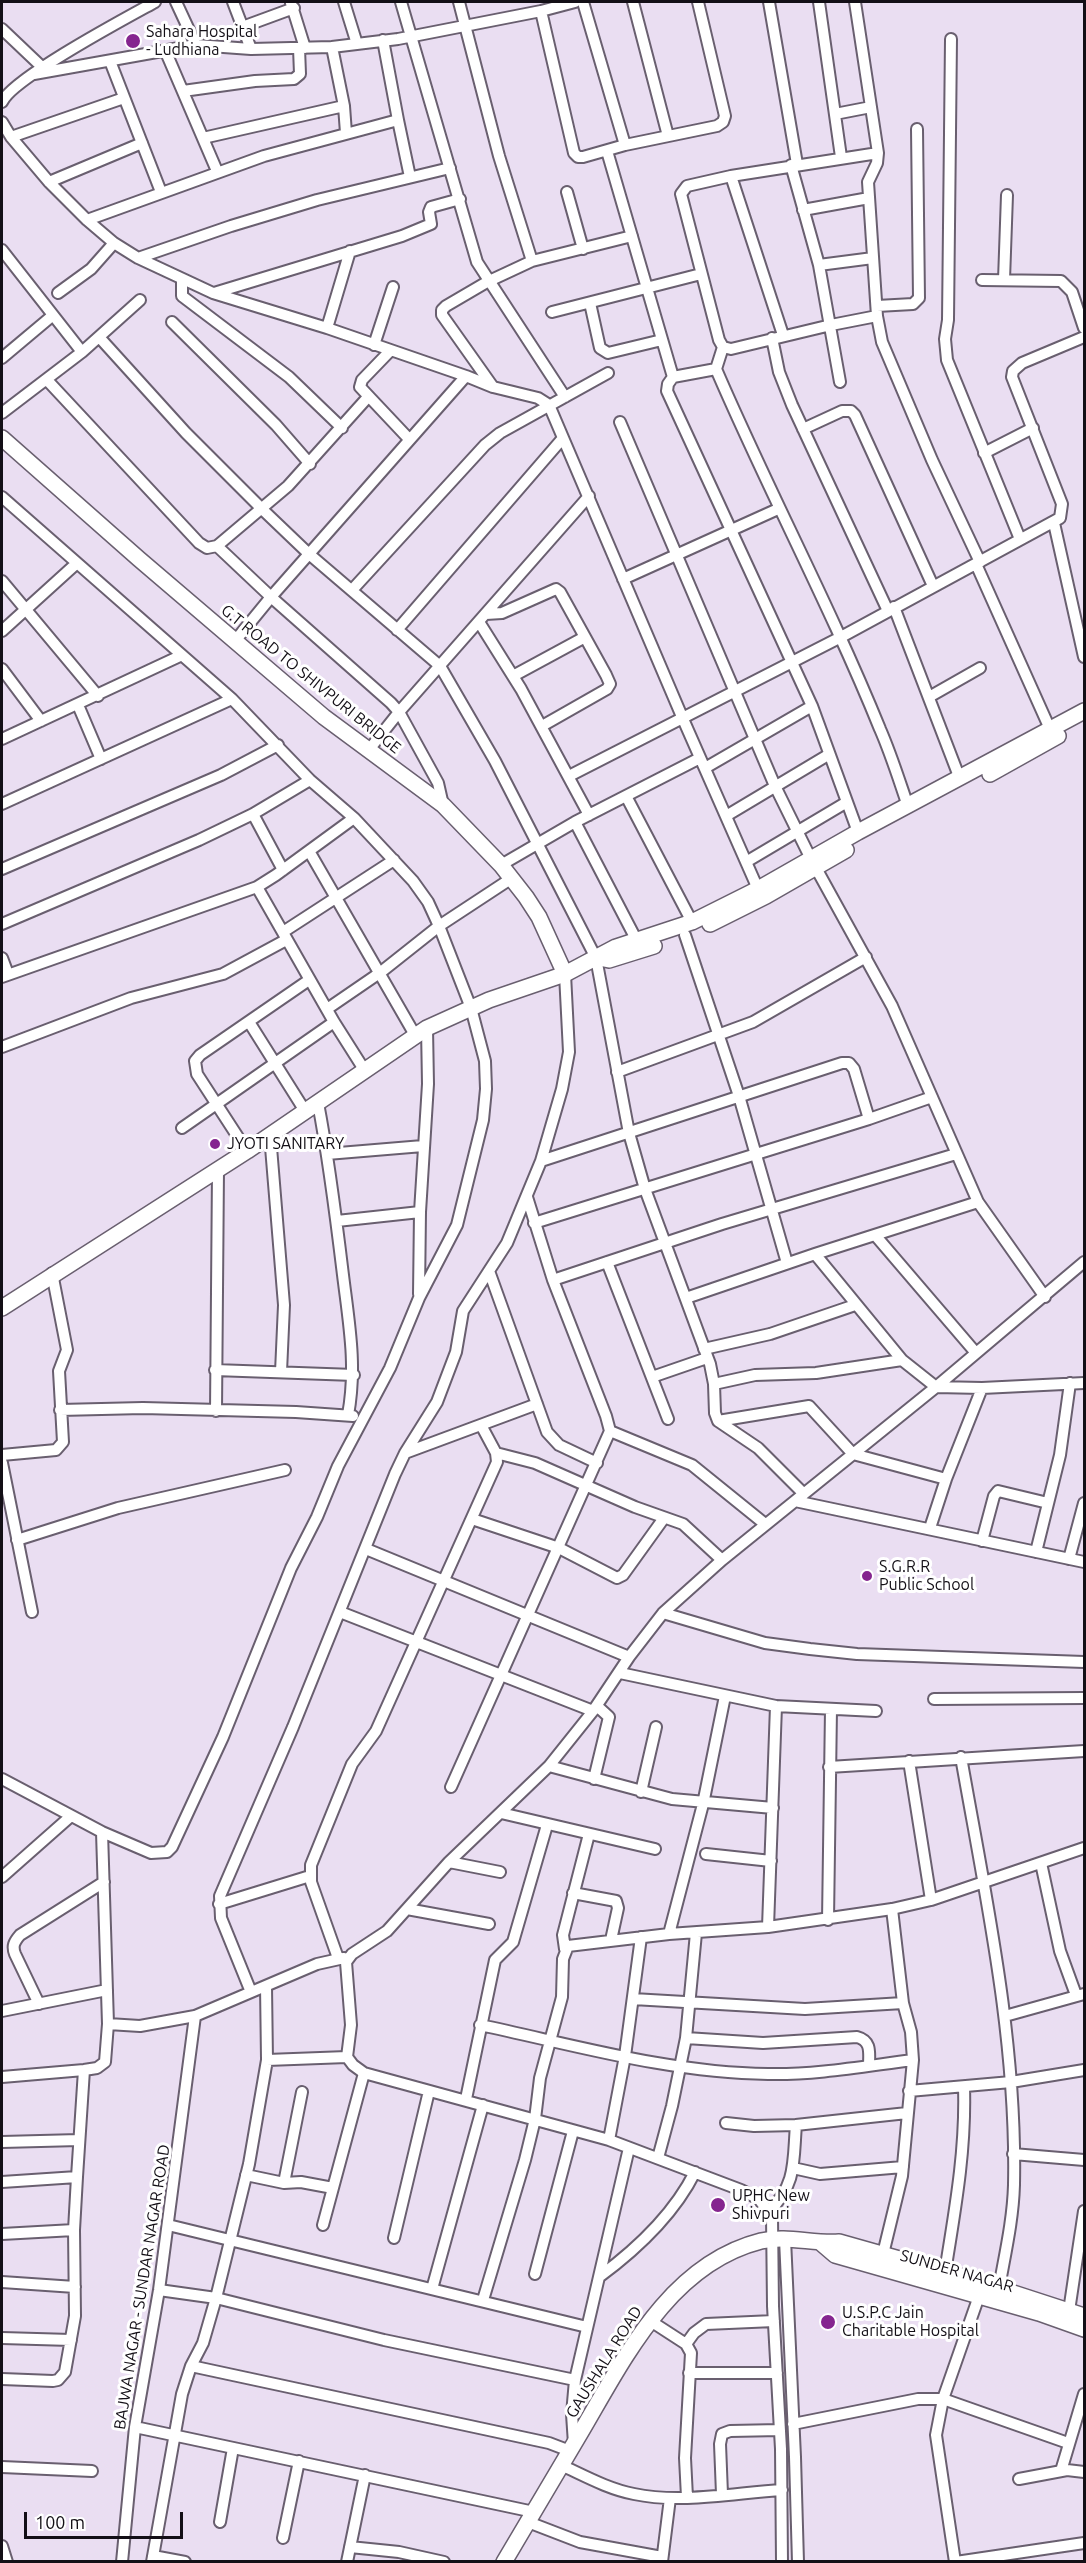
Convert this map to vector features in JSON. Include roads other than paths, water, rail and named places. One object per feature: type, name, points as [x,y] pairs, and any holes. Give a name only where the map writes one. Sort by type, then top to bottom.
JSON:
[{"type":"street","points":[[2,102],[8,92],[38,71],[155,2]]},
{"type":"street","points":[[176,2],[196,45]]},
{"type":"street","points":[[233,2],[251,49]]},
{"type":"street","points":[[344,2],[357,44]]},
{"type":"street","points":[[401,2],[413,36],[430,106],[460,199],[470,244],[487,282],[565,397]]},
{"type":"street","points":[[459,2],[467,24],[499,156],[532,261]]},
{"type":"street","points":[[522,2],[526,13]]},
{"type":"street","points":[[38,71],[110,61],[196,45],[251,49],[332,47],[357,44],[413,36],[541,11],[575,2]]},
{"type":"street","points":[[583,2],[625,145]]},
{"type":"street","points":[[633,2],[668,136]]},
{"type":"street","points":[[541,11],[573,153],[578,157],[717,126],[723,122],[725,116],[698,2]]},
{"type":"street","points":[[769,2],[794,164],[803,210],[819,265],[840,382]]},
{"type":"street","points":[[819,2],[842,158]]},
{"type":"street","points":[[855,2],[878,153],[877,162],[868,182],[877,311],[882,342],[1050,729]]},
{"type":"street","points":[[183,92],[255,81],[294,79],[300,74],[302,48],[292,5],[244,26]]},
{"type":"street","points":[[2,29],[38,71]]},
{"type":"street","points":[[951,39],[948,320],[945,339],[947,360],[1020,539]]},
{"type":"street","points":[[383,40],[410,177]]},
{"type":"street","points":[[332,47],[344,106],[346,133]]},
{"type":"street","points":[[165,50],[217,171]]},
{"type":"street","points":[[110,61],[161,192]]},
{"type":"street","points":[[11,137],[124,98]]},
{"type":"street","points":[[203,138],[344,106]]},
{"type":"street","points":[[835,114],[871,107]]},
{"type":"street","points":[[87,220],[217,171],[398,120]]},
{"type":"street","points":[[2,122],[11,137],[49,182],[87,220],[114,243],[138,258],[213,293],[327,328],[493,387],[538,398],[549,405],[758,889]]},
{"type":"street","points":[[878,153],[794,164],[687,186],[681,194],[719,340],[723,347],[731,349],[831,325],[877,311],[913,304],[919,298],[917,129]]},
{"type":"street","points":[[49,182],[142,143]]},
{"type":"street","points":[[607,151],[673,377]]},
{"type":"street","points":[[138,258],[231,225],[317,200],[450,168]]},
{"type":"street","points":[[731,176],[783,336]]},
{"type":"street","points":[[567,192],[583,249]]},
{"type":"street","points":[[1004,280],[1007,195]]},
{"type":"street","points":[[803,210],[869,198]]},
{"type":"street","points":[[213,293],[428,226],[432,220],[429,212],[431,207],[460,199]]},
{"type":"street","points":[[493,387],[442,315],[442,310],[487,282],[532,261],[632,236]]},
{"type":"street","points":[[58,292],[91,269],[114,243]]},
{"type":"street","points":[[2,250],[82,352]]},
{"type":"street","points":[[327,328],[350,251]]},
{"type":"street","points":[[819,265],[873,258]]},
{"type":"street","points":[[552,312],[701,274]]},
{"type":"street","points":[[182,279],[182,296],[289,377],[342,428]]},
{"type":"street","points":[[982,280],[1061,281],[1072,292],[1084,328]]},
{"type":"street","points":[[374,345],[393,287]]},
{"type":"street","points":[[2,413],[82,352],[140,300]]},
{"type":"street","points":[[590,303],[600,348],[603,352],[608,353],[662,339]]},
{"type":"street","points":[[2,358],[52,316]]},
{"type":"street","points":[[172,322],[276,425],[310,464]]},
{"type":"street","points":[[99,336],[186,433],[263,510],[309,554],[440,666],[495,761],[596,958],[629,1133],[645,1189],[706,1354],[714,1384],[715,1413],[718,1421],[758,1448],[799,1497],[1084,1562]]},
{"type":"street","points":[[569,776],[736,692],[1020,539],[1054,523],[1063,512],[1062,504],[1012,377],[1013,371],[1022,363],[1084,337]]},
{"type":"street","points":[[772,338],[779,372],[803,429],[891,609],[929,697],[960,779]]},
{"type":"street","points":[[723,347],[716,369],[778,509],[841,637],[882,731],[908,806]]},
{"type":"street","points":[[390,351],[362,380],[360,387],[410,439]]},
{"type":"street","points":[[716,369],[673,377],[668,384],[667,391],[812,706],[858,832]]},
{"type":"street","points":[[352,590],[485,445],[500,433],[608,373]]},
{"type":"street","points":[[235,641],[466,376]]},
{"type":"street","points":[[47,380],[199,543],[207,548],[217,546],[263,510],[310,464],[368,397]]},
{"type":"street","points":[[803,429],[842,411],[851,411],[855,415],[933,586]]},
{"type":"street","points":[[620,422],[775,786],[797,832],[866,957],[912,1047],[978,1202],[1045,1297]]},
{"type":"street","points":[[984,453],[1033,428]]},
{"type":"street","name":"G.T ROAD TO SHIVPURI BRIDGE","points":[[2,438],[235,641],[368,751],[443,806],[512,879],[538,917],[565,974]]},
{"type":"street","points":[[397,630],[563,438]]},
{"type":"street","points":[[368,751],[399,712],[589,496]]},
{"type":"street","points":[[2,497],[180,656],[232,699],[310,780],[354,818],[421,891],[439,926],[471,1008],[484,1061],[486,1089],[483,1120],[457,1225],[419,1298],[393,1360],[338,1466],[317,1517],[291,1568],[223,1737],[172,1847],[167,1852],[151,1853],[102,1832],[2,1779]]},
{"type":"street","points":[[623,579],[778,509]]},
{"type":"street","points":[[1054,523],[1084,657]]},
{"type":"street","points":[[217,546],[271,597],[380,692],[399,712],[438,783],[443,806]]},
{"type":"street","points":[[2,632],[77,564]]},
{"type":"street","points":[[2,581],[98,696]]},
{"type":"street","points":[[483,618],[502,613],[556,589],[560,592],[606,675],[609,687],[542,726]]},
{"type":"street","points":[[483,618],[589,815]]},
{"type":"street","points":[[513,676],[585,637]]},
{"type":"street","points":[[2,739],[180,656]]},
{"type":"street","points":[[929,697],[980,668]]},
{"type":"street","points":[[2,669],[41,721]]},
{"type":"street","points":[[2,804],[232,699]]},
{"type":"street","points":[[78,705],[100,759]]},
{"type":"street","points":[[501,865],[575,822],[626,796],[756,739],[812,706]]},
{"type":"street","points":[[596,958],[609,960],[620,957],[734,913],[814,864],[858,832],[1084,711]]},
{"type":"street","points":[[2,1308],[52,1273],[247,1151],[421,1032],[489,1000],[565,974],[616,947],[689,929],[758,889],[858,842],[1084,722]]},
{"type":"street","points":[[2,869],[221,775],[278,745]]},
{"type":"street","points":[[726,816],[828,754]]},
{"type":"street","points":[[2,924],[129,871],[253,814],[310,780]]},
{"type":"street","points":[[626,796],[689,929],[757,1154],[787,1263]]},
{"type":"street","points":[[746,862],[847,802]]},
{"type":"street","points":[[253,814],[283,870]]},
{"type":"street","points":[[2,958],[5,976],[256,886],[283,870],[354,818]]},
{"type":"street","points":[[575,822],[637,940]]},
{"type":"street","points":[[309,851],[381,972],[421,1032],[427,1100],[420,1212],[419,1298]]},
{"type":"street","points":[[2,1047],[130,998],[222,974],[284,936],[394,860]]},
{"type":"street","points":[[327,1009],[381,972],[439,926],[512,879]]},
{"type":"street","points":[[256,886],[309,980],[365,1071]]},
{"type":"street","points":[[617,1072],[753,1022],[866,957]]},
{"type":"street","points":[[251,1992],[221,1918],[219,1904],[405,1453],[437,1402],[456,1352],[463,1311],[510,1238],[541,1161],[562,1089],[569,1052],[565,974]]},
{"type":"street","points":[[247,1151],[197,1074],[195,1061],[200,1055],[309,980]]},
{"type":"street","points":[[249,1022],[276,1063],[312,1107],[327,1154],[337,1221],[354,1375],[348,1415]]},
{"type":"street","points":[[182,1128],[334,1022]]},
{"type":"street","points":[[541,1161],[846,1063],[854,1069],[869,1119]]},
{"type":"street","points":[[534,1223],[869,1119],[932,1097]]},
{"type":"street","points":[[270,1135],[284,1305],[280,1372]]},
{"type":"street","points":[[327,1154],[423,1146]]},
{"type":"street","points":[[553,1280],[772,1208],[956,1154]]},
{"type":"street","points":[[216,1411],[218,1170]]},
{"type":"street","points":[[451,1787],[610,1431],[553,1280],[526,1197]]},
{"type":"street","points":[[686,1298],[814,1254],[978,1202]]},
{"type":"street","points":[[337,1221],[420,1212]]},
{"type":"street","points":[[875,1234],[976,1353]]},
{"type":"street","points":[[814,1254],[902,1360],[936,1387],[982,1389],[1084,1383]]},
{"type":"street","points":[[607,1262],[668,1419]]},
{"type":"street","points":[[108,2024],[140,2026],[195,2016],[266,1986],[343,1958],[387,1931],[449,1862],[549,1766],[595,1708],[629,1657],[663,1613],[765,1524],[936,1387],[1084,1262]]},
{"type":"street","points":[[489,1271],[552,1439],[559,1445],[597,1463]]},
{"type":"street","points":[[2,1455],[60,1448],[64,1438],[60,1410],[59,1371],[67,1350],[52,1273]]},
{"type":"street","points":[[652,1377],[706,1354],[855,1305]]},
{"type":"street","points":[[714,1384],[755,1375],[816,1373],[902,1360]]},
{"type":"street","points":[[215,1370],[354,1375]]},
{"type":"street","points":[[1036,1552],[1060,1455],[1070,1383]]},
{"type":"street","points":[[930,1528],[945,1479],[982,1389]]},
{"type":"street","points":[[405,1453],[537,1404]]},
{"type":"street","points":[[718,1421],[809,1406],[852,1455],[945,1479]]},
{"type":"street","points":[[60,1410],[143,1408],[363,1417]]},
{"type":"street","points":[[481,1425],[496,1454],[496,1462],[376,1731],[352,1764],[311,1865],[310,1876],[345,1966],[351,2025],[347,2056],[352,2065],[364,2073],[466,2099],[609,2140],[759,2199],[772,2217],[778,2239],[793,2424],[798,2562]]},
{"type":"street","points":[[610,1431],[700,1469],[765,1524]]},
{"type":"street","points":[[496,1454],[535,1463],[586,1486],[676,1521],[688,1528],[722,1560]]},
{"type":"street","points":[[2,1463],[32,1612]]},
{"type":"street","points":[[17,1540],[118,1509],[285,1470]]},
{"type":"street","points":[[982,1540],[994,1496],[998,1491],[1048,1503]]},
{"type":"street","points":[[1069,1559],[1084,1503]]},
{"type":"street","points":[[472,1519],[559,1548],[613,1577],[620,1577],[664,1518]]},
{"type":"street","points":[[366,1549],[629,1657]]},
{"type":"street","points":[[340,1612],[502,1676],[595,1708],[609,1717],[594,1779]]},
{"type":"street","points":[[663,1613],[765,1643],[810,1649],[857,1654],[1084,1662]]},
{"type":"street","points":[[620,1673],[776,1706],[876,1711]]},
{"type":"street","points":[[669,1934],[703,1803],[725,1696]]},
{"type":"street","points":[[934,1698],[1084,1698]]},
{"type":"street","points":[[768,1928],[776,1706]]},
{"type":"street","points":[[828,1920],[831,1709]]},
{"type":"street","points":[[641,1792],[656,1727]]},
{"type":"street","points":[[829,1767],[1084,1750]]},
{"type":"street","points":[[961,1757],[1005,2016],[1011,2082],[1014,2185],[999,2288]]},
{"type":"street","points":[[909,1761],[931,1900]]},
{"type":"street","points":[[549,1766],[641,1792],[703,1803],[773,1808]]},
{"type":"street","points":[[501,1813],[655,1849]]},
{"type":"street","points":[[2,1877],[71,1816]]},
{"type":"street","points":[[466,2099],[495,1959],[513,1942],[547,1825]]},
{"type":"street","points":[[2,2077],[84,2070],[97,2068],[105,2062],[108,2024],[102,1832]]},
{"type":"street","points":[[483,2300],[525,2160],[535,2118],[540,2078],[562,1997],[565,1949],[563,1935],[589,1834]]},
{"type":"street","points":[[565,1949],[571,1944],[669,1934],[768,1928],[892,1909],[931,1900],[1084,1848]]},
{"type":"street","points":[[706,1854],[771,1861]]},
{"type":"street","points":[[449,1862],[500,1872]]},
{"type":"street","points":[[1005,2016],[1080,1994],[1060,1951],[1041,1863]]},
{"type":"street","points":[[219,1904],[310,1876]]},
{"type":"street","points":[[39,2004],[15,1954],[13,1947],[15,1941],[20,1935],[104,1882]]},
{"type":"street","points":[[573,1893],[616,1901],[618,1908],[611,1940]]},
{"type":"street","points":[[407,1909],[489,1924]]},
{"type":"street","points":[[882,2254],[900,2188],[913,2060],[911,2032],[903,2003],[892,1909]]},
{"type":"street","points":[[658,2158],[681,2067],[696,1933]]},
{"type":"street","points":[[609,2140],[625,2056],[641,1937]]},
{"type":"street","points":[[185,2562],[153,2559],[182,2394],[191,2366],[203,2343],[246,2175],[267,2060],[266,1986]]},
{"type":"street","points":[[2,2011],[107,1990]]},
{"type":"street","points":[[633,1999],[805,2009],[903,2003]]},
{"type":"street","name":"BAJWA NAGAR - SUNDAR NAGAR ROAD","points":[[122,2562],[135,2427],[159,2289],[195,2016]]},
{"type":"street","points":[[480,2025],[625,2056],[724,2073],[818,2072],[913,2060]]},
{"type":"street","points":[[686,2037],[763,2043],[857,2037],[865,2040],[868,2046],[869,2066]]},
{"type":"street","points":[[267,2060],[347,2056]]},
{"type":"street","points":[[2,2379],[58,2380],[65,2372],[75,2316],[74,2230],[84,2070]]},
{"type":"street","points":[[909,2091],[1011,2082],[1084,2070]]},
{"type":"street","points":[[323,2225],[364,2073]]},
{"type":"street","points":[[945,2272],[962,2169],[965,2128],[964,2086]]},
{"type":"street","points":[[394,2238],[429,2091]]},
{"type":"street","points":[[284,2183],[302,2092]]},
{"type":"street","points":[[432,2289],[483,2105]]},
{"type":"street","points":[[726,2123],[754,2126],[796,2125],[907,2113]]},
{"type":"street","points":[[769,2211],[785,2192],[794,2168],[796,2125]]},
{"type":"street","points":[[535,2274],[573,2131]]},
{"type":"street","points":[[2,2142],[79,2140]]},
{"type":"street","points":[[191,2366],[572,2447],[575,2380],[629,2148]]},
{"type":"street","points":[[1013,2154],[1084,2160]]},
{"type":"street","points":[[794,2168],[820,2175],[903,2167]]},
{"type":"street","points":[[599,2277],[622,2259],[675,2206],[695,2172]]},
{"type":"street","points":[[246,2175],[284,2183],[301,2182],[333,2188]]},
{"type":"street","points":[[2,2182],[77,2177]]},
{"type":"street","points":[[1069,2311],[1082,2250],[1084,2211]]},
{"type":"street","points":[[168,2225],[587,2327]]},
{"type":"street","points":[[2,2234],[74,2230]]},
{"type":"street","points":[[778,2239],[774,2321],[782,2490],[782,2562]]},
{"type":"street","name":"GAUSHALA ROAD","points":[[504,2562],[649,2320],[671,2296],[720,2259],[747,2246],[778,2239],[821,2243],[839,2242],[999,2288],[1084,2316]]},
{"type":"street","name":"SUNDER NAGAR","points":[[821,2243],[835,2254],[1039,2313],[1084,2330]]},
{"type":"street","points":[[2,2282],[75,2287]]},
{"type":"street","points":[[159,2289],[216,2298],[384,2340],[575,2380]]},
{"type":"street","points":[[979,2296],[944,2399],[936,2435],[956,2562],[985,2560],[1084,2543]]},
{"type":"street","points":[[649,2320],[686,2344],[691,2353],[685,2458],[687,2497]]},
{"type":"street","points":[[686,2344],[694,2333],[706,2324],[774,2321]]},
{"type":"street","points":[[2,2338],[71,2340]]},
{"type":"street","points":[[689,2373],[777,2373]]},
{"type":"street","points":[[1061,2471],[1084,2394]]},
{"type":"street","points":[[793,2424],[918,2399],[944,2399],[1068,2444]]},
{"type":"street","points":[[135,2427],[365,2475],[531,2517],[580,2542],[662,2559],[670,2498]]},
{"type":"street","points":[[722,2494],[720,2444],[722,2434],[730,2431],[780,2430]]},
{"type":"street","points":[[220,2522],[233,2448]]},
{"type":"street","points":[[283,2538],[299,2461]]},
{"type":"street","points":[[561,2465],[620,2491],[670,2498],[782,2490]]},
{"type":"street","points":[[2,2467],[92,2471]]},
{"type":"street","points":[[1019,2479],[1061,2471],[1084,2472]]},
{"type":"street","points":[[347,2562],[365,2475]]},
{"type":"street","points":[[2,2546],[7,2562]]},
{"type":"street","points":[[350,2547],[399,2552],[444,2562]]},
{"type":"place","name":"Sahara Hospital - Ludhiana","points":[[133,41]]},
{"type":"place","name":"JYOTI SANITARY","points":[[215,1144]]},
{"type":"place","name":"S.G.R.R Public School","points":[[867,1576]]},
{"type":"place","name":"UPHC New Shivpuri","points":[[718,2205]]},
{"type":"place","name":"U.S.P.C Jain Charitable Hospital","points":[[828,2322]]}]
